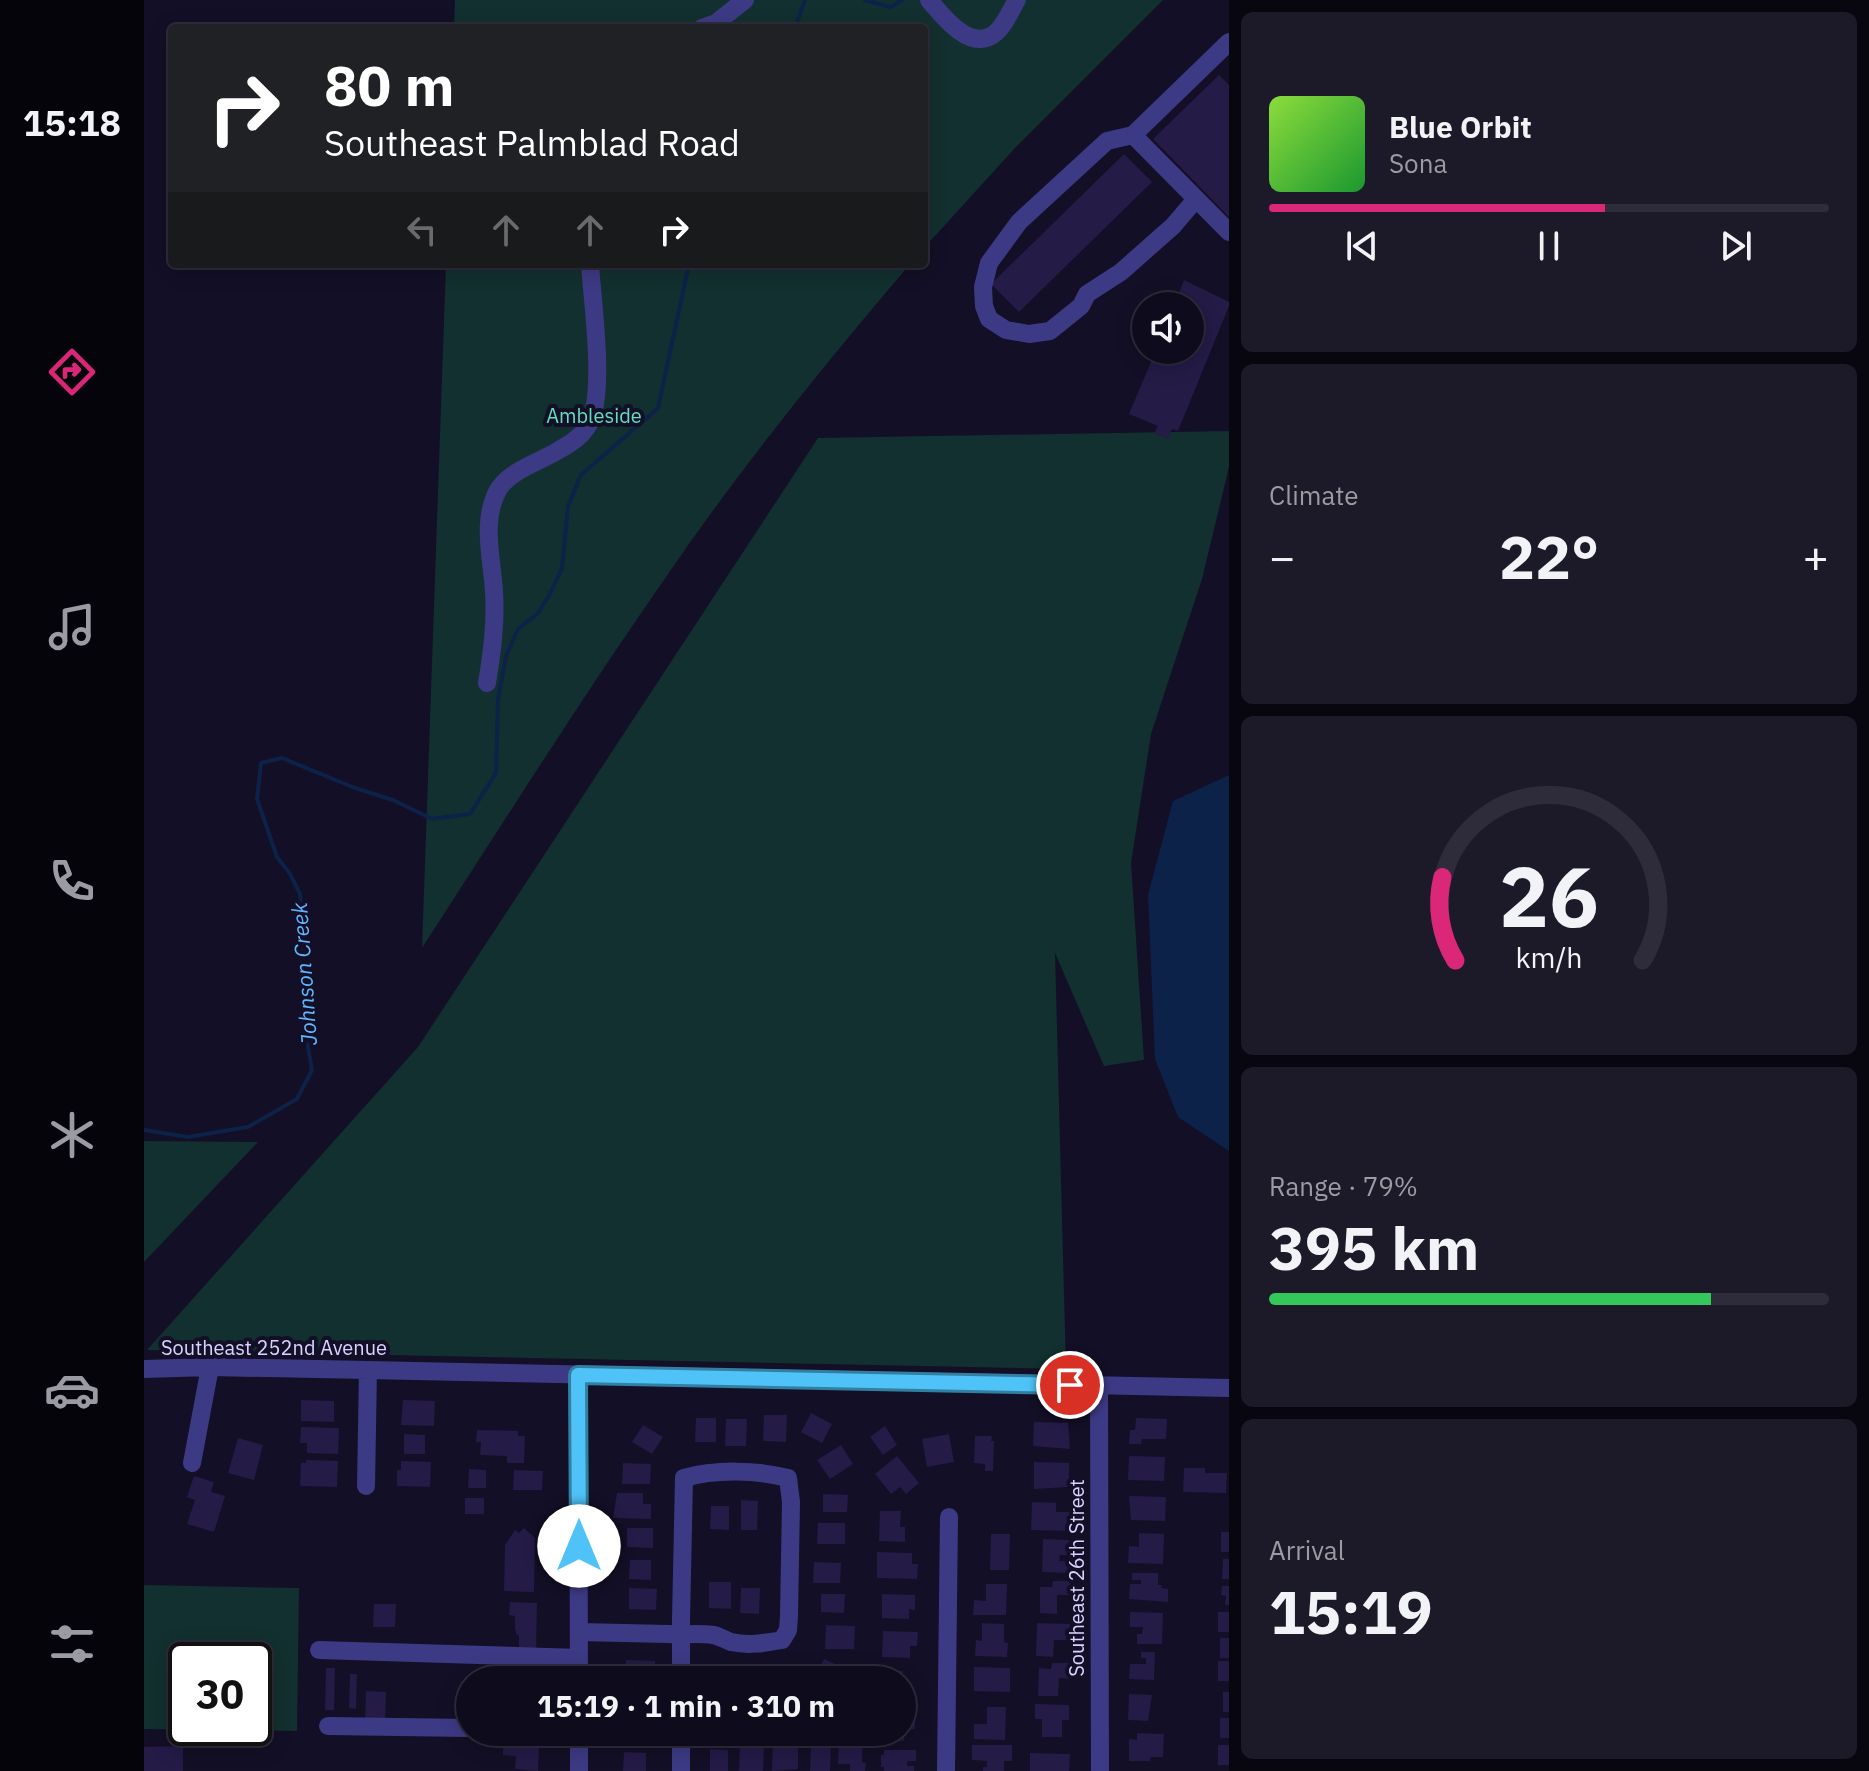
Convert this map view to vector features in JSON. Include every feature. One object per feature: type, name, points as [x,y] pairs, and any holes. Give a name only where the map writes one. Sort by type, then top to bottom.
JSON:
[{"type":"street","points":[[713,24],[745,0]]},
{"type":"street","points":[[929,0],[945,19],[974,39],[991,36],[1017,0]]},
{"type":"street","points":[[1196,199],[1173,226],[1121,272],[1087,294],[1081,306],[1050,331],[1029,334],[1006,330],[989,319],[984,306],[983,287],[989,263],[1019,222],[1107,141],[1133,135],[1229,42]]},
{"type":"street","points":[[1133,135],[1229,232]]},
{"type":"street","points":[[487,683],[494,633],[494,589],[488,544],[490,512],[499,488],[511,475],[575,440],[589,425],[598,373],[590,268]]},
{"type":"street","name":"Southeast 252nd Avenue","points":[[147,1371],[164,1367],[210,1367],[1229,1388]]},
{"type":"street","points":[[192,1463],[210,1367]]},
{"type":"street","points":[[366,1486],[368,1370]]},
{"type":"street","points":[[578,1375],[579,1666]]},
{"type":"street","name":"Southeast 26th Street","points":[[1099,1386],[1100,1771]]},
{"type":"street","points":[[579,1632],[681,1635],[714,1635],[733,1642],[762,1644],[782,1640],[788,1630],[789,1616],[791,1502],[788,1478],[773,1474],[702,1473],[684,1478],[681,1635],[681,1666]]},
{"type":"street","points":[[946,1771],[949,1517]]},
{"type":"street","points":[[319,1650],[579,1658]]},
{"type":"street","points":[[328,1726],[456,1728]]},
{"type":"street","points":[[579,1746],[579,1771]]},
{"type":"street","points":[[681,1746],[681,1771]]},
{"type":"green space","points":[[455,0],[1163,0],[1015,148],[928,244],[928,24],[454,24]]},
{"type":"green space","name":"Ambleside","points":[[446,268],[907,268],[785,416],[696,534],[574,713],[422,948]]},
{"type":"green space","points":[[1229,431],[1229,467],[1202,579],[1151,734],[1131,863],[1144,1060],[1104,1066],[1055,953],[1066,1369],[147,1350],[418,1047],[818,438]]},
{"type":"green space","points":[[144,1141],[258,1142],[144,1262]]},
{"type":"green space","points":[[144,1585],[299,1588],[297,1731],[272,1731],[272,1642],[168,1642],[168,1729],[144,1729]]},
{"type":"water","points":[[1229,775],[1229,1151],[1178,1117],[1155,1059],[1148,895],[1173,801]]},
{"type":"building","points":[[1219,75],[1229,85],[1229,217],[1153,139]]},
{"type":"building","points":[[1124,154],[1152,182],[1019,312],[991,284]]},
{"type":"building","points":[[1184,280],[1229,302],[1229,306],[1178,431],[1172,429],[1168,439],[1154,433],[1158,426],[1129,414],[1150,364],[1204,364],[1204,292],[1179,292]]},
{"type":"building","points":[[301,1400],[334,1401],[334,1422],[301,1421]]},
{"type":"building","points":[[403,1400],[435,1401],[434,1426],[401,1425]]},
{"type":"building","points":[[811,1413],[832,1424],[822,1443],[801,1432]]},
{"type":"building","points":[[764,1415],[787,1415],[786,1442],[763,1441]]},
{"type":"building","points":[[696,1418],[716,1418],[716,1442],[695,1442]]},
{"type":"building","points":[[1136,1418],[1167,1419],[1166,1439],[1142,1439],[1141,1444],[1129,1444],[1130,1430],[1135,1430]]},
{"type":"building","points":[[726,1419],[747,1419],[746,1446],[725,1446]]},
{"type":"building","points":[[1034,1422],[1068,1423],[1070,1449],[1033,1446]]},
{"type":"building","points":[[643,1425],[663,1437],[652,1454],[632,1442]]},
{"type":"building","points":[[885,1426],[897,1445],[883,1455],[870,1437]]},
{"type":"building","points":[[301,1427],[339,1428],[338,1454],[307,1453],[307,1443],[300,1443]]},
{"type":"building","points":[[477,1430],[518,1431],[518,1436],[525,1436],[524,1463],[507,1463],[507,1456],[480,1455],[481,1442],[476,1442]]},
{"type":"building","points":[[404,1434],[425,1435],[425,1454],[404,1454]]},
{"type":"building","points":[[949,1434],[954,1462],[927,1467],[922,1439]]},
{"type":"building","points":[[975,1436],[992,1436],[993,1471],[985,1471],[985,1464],[974,1463]]},
{"type":"building","points":[[238,1438],[263,1445],[254,1480],[228,1473]]},
{"type":"building","points":[[841,1445],[853,1464],[830,1479],[817,1460]]},
{"type":"building","points":[[897,1456],[919,1483],[906,1494],[900,1487],[891,1494],[875,1474]]},
{"type":"building","points":[[1129,1456],[1165,1457],[1164,1481],[1128,1480]]},
{"type":"building","points":[[306,1460],[338,1461],[337,1487],[300,1486],[301,1463],[306,1463]]},
{"type":"building","points":[[401,1461],[431,1462],[430,1487],[397,1486],[397,1470],[401,1470]]},
{"type":"building","points":[[1034,1462],[1069,1463],[1069,1487],[1034,1489]]},
{"type":"building","points":[[623,1463],[651,1464],[650,1484],[622,1484]]},
{"type":"building","points":[[1184,1468],[1205,1468],[1205,1473],[1227,1473],[1226,1493],[1183,1492]]},
{"type":"building","points":[[469,1469],[486,1470],[486,1488],[468,1488]]},
{"type":"building","points":[[514,1470],[543,1471],[542,1490],[513,1490]]},
{"type":"building","points":[[194,1476],[214,1482],[211,1492],[225,1496],[214,1532],[187,1524],[195,1500],[187,1497]]},
{"type":"building","points":[[617,1493],[643,1493],[643,1504],[651,1504],[651,1519],[613,1518]]},
{"type":"building","points":[[823,1494],[848,1495],[847,1512],[823,1512]]},
{"type":"building","points":[[1129,1496],[1166,1497],[1165,1521],[1131,1520]]},
{"type":"building","points":[[465,1498],[484,1498],[484,1514],[465,1514]]},
{"type":"building","points":[[741,1500],[758,1501],[757,1530],[741,1530]]},
{"type":"building","points":[[1032,1502],[1056,1503],[1056,1512],[1071,1512],[1071,1531],[1031,1530]]},
{"type":"building","points":[[711,1506],[729,1506],[729,1530],[710,1529]]},
{"type":"building","points":[[880,1511],[901,1511],[900,1527],[905,1527],[905,1542],[879,1541]]},
{"type":"building","points":[[818,1523],[845,1523],[845,1544],[817,1544]]},
{"type":"building","points":[[524,1528],[535,1538],[534,1592],[504,1591],[505,1545],[515,1530],[519,1533]]},
{"type":"building","points":[[627,1528],[653,1528],[653,1548],[627,1547]]},
{"type":"building","points":[[1221,1532],[1229,1532],[1229,1552],[1221,1552]]},
{"type":"building","points":[[1139,1533],[1164,1534],[1163,1564],[1128,1563],[1129,1546],[1139,1547]]},
{"type":"building","points":[[991,1534],[1010,1534],[1009,1570],[990,1570]]},
{"type":"building","points":[[1043,1539],[1069,1540],[1068,1555],[1060,1555],[1059,1561],[1070,1561],[1069,1573],[1042,1572]]},
{"type":"building","points":[[877,1552],[912,1553],[912,1564],[918,1564],[917,1579],[877,1578]]},
{"type":"building","points":[[1223,1559],[1229,1559],[1229,1579],[1222,1579]]},
{"type":"building","points":[[630,1560],[651,1560],[651,1580],[629,1579]]},
{"type":"building","points":[[814,1562],[841,1563],[840,1583],[813,1583]]},
{"type":"building","points":[[1132,1573],[1158,1573],[1158,1585],[1168,1589],[1168,1602],[1129,1599],[1130,1584],[1141,1584],[1141,1580],[1132,1580]]},
{"type":"building","points":[[1053,1581],[1071,1581],[1071,1595],[1057,1595],[1057,1614],[1040,1613],[1040,1587],[1052,1587]]},
{"type":"building","points":[[709,1582],[731,1582],[731,1609],[709,1608]]},
{"type":"building","points":[[986,1584],[1007,1584],[1006,1615],[973,1615],[974,1600],[986,1601]]},
{"type":"building","points":[[1222,1586],[1229,1586],[1229,1605],[1225,1605],[1226,1596],[1221,1595]]},
{"type":"building","points":[[629,1588],[657,1589],[656,1610],[629,1609]]},
{"type":"building","points":[[741,1588],[760,1588],[759,1614],[740,1613]]},
{"type":"building","points":[[821,1594],[845,1594],[844,1613],[821,1612]]},
{"type":"building","points":[[882,1594],[915,1595],[915,1610],[909,1609],[909,1619],[882,1618]]},
{"type":"building","points":[[510,1602],[537,1603],[536,1654],[519,1654],[519,1635],[515,1629],[515,1616],[509,1615]]},
{"type":"building","points":[[374,1604],[396,1604],[395,1627],[373,1627]]},
{"type":"building","points":[[1130,1612],[1163,1613],[1162,1644],[1137,1644],[1137,1634],[1142,1634],[1143,1627],[1130,1627]]},
{"type":"building","points":[[1218,1612],[1229,1612],[1229,1632],[1218,1632]]},
{"type":"building","points":[[982,1623],[1004,1624],[1007,1657],[975,1656],[976,1640],[982,1641]]},
{"type":"building","points":[[1037,1623],[1070,1624],[1069,1640],[1054,1640],[1053,1657],[1036,1656]]},
{"type":"building","points":[[826,1625],[855,1626],[854,1649],[825,1649]]},
{"type":"building","points":[[883,1631],[918,1632],[917,1646],[910,1646],[910,1658],[882,1657]]},
{"type":"building","points":[[1220,1638],[1229,1638],[1229,1658],[1220,1658]]},
{"type":"building","points":[[1141,1652],[1155,1652],[1154,1680],[1129,1679],[1130,1664],[1146,1664]]},
{"type":"building","points":[[824,1659],[839,1666],[821,1666]]},
{"type":"building","points":[[626,1660],[655,1661],[655,1666],[626,1666]]},
{"type":"building","points":[[1218,1661],[1229,1661],[1229,1681],[1218,1681]]},
{"type":"building","points":[[1052,1663],[1070,1663],[1070,1679],[1059,1678],[1058,1696],[1038,1696],[1039,1668],[1051,1669]]},
{"type":"building","points":[[974,1667],[1010,1668],[1010,1692],[974,1691]]},
{"type":"building","points":[[326,1668],[335,1668],[334,1710],[325,1710]]},
{"type":"building","points":[[350,1674],[357,1674],[356,1709],[349,1708]]},
{"type":"building","points":[[366,1691],[386,1692],[385,1723],[365,1722]]},
{"type":"building","points":[[1223,1692],[1229,1692],[1229,1712],[1223,1712]]},
{"type":"building","points":[[1129,1694],[1152,1695],[1148,1721],[1128,1720]]},
{"type":"building","points":[[1035,1704],[1069,1705],[1069,1720],[1062,1720],[1062,1737],[1042,1737],[1042,1719],[1035,1719]]},
{"type":"building","points":[[987,1707],[1006,1707],[1005,1740],[974,1739],[974,1724],[987,1724]]},
{"type":"building","points":[[1220,1718],[1229,1718],[1229,1738],[1220,1738]]},
{"type":"building","points":[[1137,1733],[1164,1734],[1163,1757],[1151,1757],[1150,1761],[1129,1761],[1129,1739],[1137,1740]]},
{"type":"building","points":[[972,1745],[1012,1745],[1012,1761],[1004,1761],[1004,1771],[983,1771],[987,1761],[972,1760]]},
{"type":"building","points":[[1218,1745],[1229,1745],[1229,1765],[1218,1765]]},
{"type":"building","points":[[183,1746],[183,1771],[144,1771],[144,1747]]},
{"type":"building","points":[[503,1746],[539,1746],[538,1771],[515,1769],[516,1756],[503,1755]]},
{"type":"building","points":[[740,1746],[764,1746],[763,1771],[739,1771]]},
{"type":"building","points":[[773,1746],[798,1746],[798,1769],[772,1771]]},
{"type":"building","points":[[811,1746],[831,1746],[830,1771],[810,1771]]},
{"type":"building","points":[[839,1746],[863,1746],[865,1771],[850,1771],[850,1764],[838,1764]]},
{"type":"building","points":[[710,1749],[728,1750],[728,1771],[710,1771]]},
{"type":"building","points":[[884,1750],[916,1750],[916,1761],[907,1761],[907,1766],[914,1766],[914,1771],[884,1771],[881,1755],[884,1755]]},
{"type":"building","points":[[624,1752],[646,1753],[646,1771],[623,1771]]},
{"type":"building","points":[[1030,1753],[1070,1754],[1069,1771],[1030,1771]]},
{"type":"waterway","name":"Johnson Creek","points":[[796,24],[805,0]]},
{"type":"waterway","name":"Johnson Creek","points":[[865,0],[891,7],[902,0]]},
{"type":"waterway","name":"Johnson Creek","points":[[144,1130],[188,1137],[248,1127],[297,1099],[312,1070],[302,1012],[303,921],[300,894],[277,857],[257,799],[261,763],[282,758],[393,800],[432,819],[470,814],[496,773],[498,700],[506,656],[518,629],[538,613],[562,568],[568,506],[581,475],[658,408],[688,268]]},
{"type":"route","points":[[579,1546],[578,1375],[1070,1385]]}]
